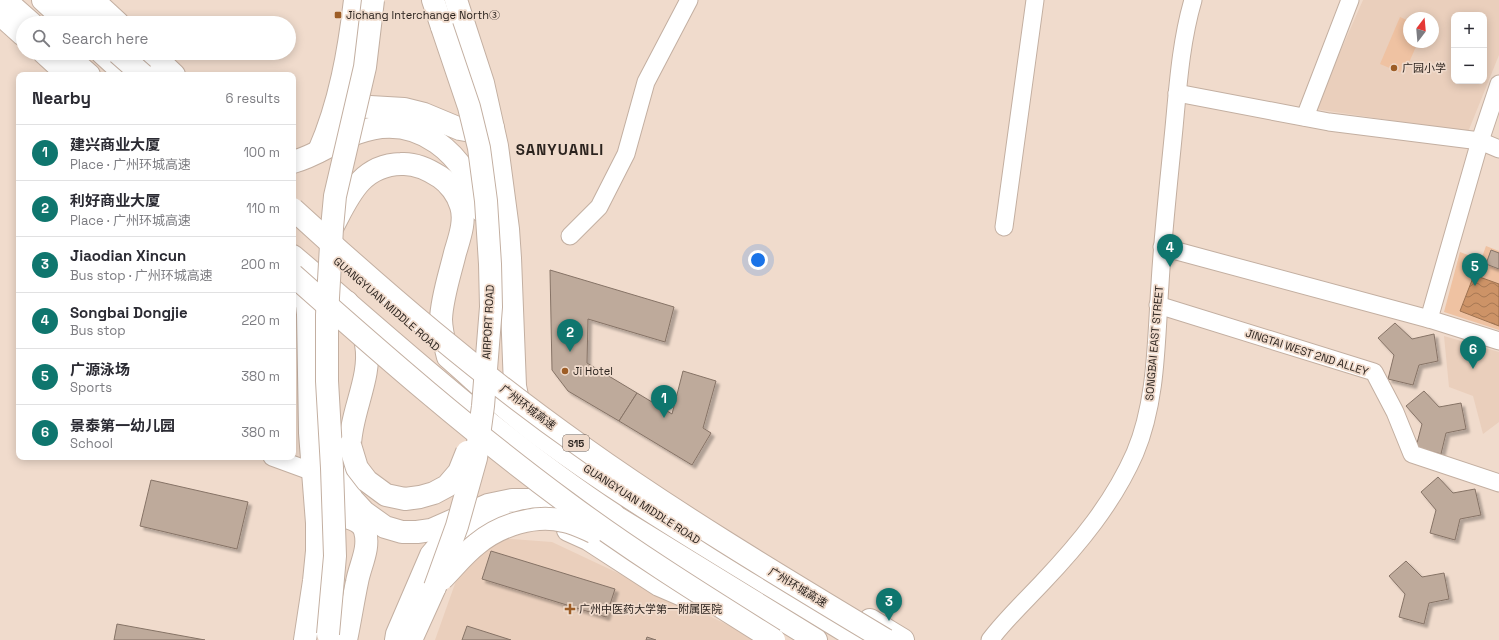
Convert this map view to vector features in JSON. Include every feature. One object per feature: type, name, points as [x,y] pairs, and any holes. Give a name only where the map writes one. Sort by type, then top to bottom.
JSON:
[{"type":"main road","points":[[5,0],[23,16]]},
{"type":"main road","points":[[43,0],[60,16]]},
{"type":"main road","points":[[58,0],[76,16]]},
{"type":"main road","points":[[73,0],[91,16]]},
{"type":"main road","points":[[93,0],[110,16]]},
{"type":"main road","points":[[319,151],[336,105],[351,35],[355,0]]},
{"type":"main road","points":[[312,226],[336,196],[365,67],[373,0]]},
{"type":"main road","name":"AIRPORT ROAD","points":[[412,640],[449,550],[471,475],[478,442],[483,406],[490,307],[490,264],[486,201],[479,148],[468,107],[433,0]]},
{"type":"main road","points":[[456,0],[483,83],[493,128],[508,229],[515,386],[522,408],[540,436]]},
{"type":"main road","points":[[0,14],[16,29]]},
{"type":"main road","points":[[0,21],[16,36]]},
{"type":"main road","points":[[44,60],[58,72]]},
{"type":"main road","points":[[52,60],[65,72]]},
{"type":"main road","points":[[72,60],[85,72]]},
{"type":"main road","points":[[110,60],[123,72]]},
{"type":"main road","points":[[125,60],[129,72]]},
{"type":"main road","points":[[126,60],[140,72]]},
{"type":"main road","points":[[141,60],[154,72]]},
{"type":"main road","points":[[158,60],[171,72]]},
{"type":"main road","points":[[336,105],[404,109],[424,114],[460,129],[471,131],[493,128]]},
{"type":"main road","points":[[296,161],[305,159],[357,132],[372,128],[397,127],[416,131],[433,139],[460,165],[474,186],[488,234]]},
{"type":"main road","points":[[312,226],[363,178],[375,170],[385,166],[401,164],[420,166],[442,179],[451,187],[462,207],[463,220],[441,319],[448,357]]},
{"type":"main road","points":[[296,208],[312,226],[326,347],[335,556],[334,638]]},
{"type":"main road","name":"广州环城高速","points":[[296,212],[384,290],[457,351],[513,396],[579,445],[692,521],[886,640]]},
{"type":"main road","name":"GUANGYUAN MIDDLE ROAD","points":[[312,226],[448,357],[540,436],[603,480],[678,528],[860,640]]},
{"type":"main road","points":[[296,259],[423,368],[545,468],[616,517],[816,640]]},
{"type":"main road","points":[[296,283],[307,305],[308,314],[310,433],[317,523],[314,581],[305,640]]},
{"type":"main road","points":[[296,283],[462,421],[567,503],[665,571],[774,640]]},
{"type":"main road","points":[[347,302],[361,328],[367,350],[365,376],[350,431],[350,445],[357,468],[367,481],[386,495],[405,499],[434,493],[447,486],[453,480],[465,458],[483,406]]},
{"type":"main road","points":[[515,386],[619,463],[720,528],[903,640]]},
{"type":"main road","points":[[328,408],[337,462],[348,491],[352,499],[364,512],[385,527],[402,532],[417,532],[437,528],[488,505],[512,500],[544,500],[616,517]]},
{"type":"main road","points":[[317,523],[325,518],[339,516],[347,517],[361,524],[365,530],[367,544],[357,582],[334,638]]},
{"type":"main road","points":[[435,587],[462,557],[478,543],[508,526],[526,521],[563,521],[593,532],[751,636]]},
{"type":"main road","points":[[396,640],[397,634],[431,555],[437,548],[456,535],[483,525],[518,522],[543,524],[568,530],[588,539],[608,551],[659,585],[696,601]]},
{"type":"main road","points":[[678,528],[720,528]]},
{"type":"main road","points":[[770,584],[825,593]]},
{"type":"main road","points":[[734,590],[751,636]]},
{"type":"street","points":[[570,236],[599,207],[626,154],[646,82],[689,0]]},
{"type":"street","points":[[1004,227],[1035,0]]},
{"type":"street","name":"SONGBAI EAST STREET","points":[[989,639],[1082,539],[1120,484],[1135,452],[1144,427],[1150,403],[1162,247],[1177,93],[1184,44],[1193,0]]},
{"type":"street","points":[[1305,117],[1350,0]]},
{"type":"street","points":[[1429,319],[1480,141],[1499,84]]},
{"type":"street","points":[[1177,93],[1329,122],[1480,141],[1499,149]]},
{"type":"street","points":[[1162,247],[1429,319],[1499,341]]},
{"type":"street","name":"JINGTAI WEST 2ND ALLEY","points":[[1158,305],[1374,372],[1395,412],[1412,454],[1499,483]]},
{"type":"street","points":[[280,460],[313,472]]},
{"type":"shaded area","name":"广园小学","points":[[1363,0],[1499,0],[1499,55],[1468,132],[1315,109]]},
{"type":"shaded area","points":[[1400,17],[1403,18],[1403,48],[1415,48],[1404,74],[1380,64]]},
{"type":"shaded area","points":[[1486,246],[1499,251],[1499,330],[1444,312],[1460,252],[1481,260]]},
{"type":"shaded area","points":[[1444,336],[1499,352],[1499,422],[1483,434],[1473,396],[1449,387]]},
{"type":"shaded area","name":"广州中医药大学第一附属医院","points":[[498,538],[552,542],[760,640],[435,640],[457,578]]},
{"type":"water","points":[[1474,275],[1499,284],[1499,326],[1460,311]]},
{"type":"building","points":[[1491,250],[1499,253],[1499,269],[1486,264]]},
{"type":"building","points":[[550,270],[674,307],[665,342],[588,319],[587,363],[637,393],[619,421],[568,391],[552,370]]},
{"type":"building","points":[[1395,323],[1412,339],[1434,334],[1438,361],[1419,365],[1413,385],[1388,379],[1394,355],[1378,338]]},
{"type":"building","points":[[683,371],[716,381],[703,428],[711,433],[692,465],[619,421],[637,393],[672,414]]},
{"type":"building","points":[[1424,391],[1439,407],[1461,403],[1466,429],[1446,433],[1441,454],[1416,447],[1422,424],[1406,406]]},
{"type":"building","points":[[1438,477],[1453,493],[1475,489],[1481,515],[1460,519],[1455,540],[1430,533],[1436,510],[1421,492]]},
{"type":"building","points":[[151,480],[248,502],[237,549],[140,526]]},
{"type":"building","points":[[491,551],[615,589],[606,617],[482,579]]},
{"type":"building","points":[[1406,561],[1422,577],[1444,573],[1449,599],[1429,603],[1424,624],[1399,617],[1405,594],[1389,576]]},
{"type":"building","points":[[117,624],[205,640],[114,640]]},
{"type":"building","points":[[467,626],[511,640],[462,640]]},
{"type":"building","points":[[647,637],[656,640],[646,640]]},
{"type":"place","name":"Jichang Interchange North③","points":[[338,15]]},
{"type":"place","name":"广园小学","points":[[1394,68]]},
{"type":"place","name":"Songbai Dongjie","points":[[1170,267]]},
{"type":"place","name":"广源泳场","points":[[1475,286]]},
{"type":"place","name":"利好商业大厦","points":[[570,352]]},
{"type":"place","name":"景泰第一幼儿园","points":[[1473,369]]},
{"type":"place","name":"Ji Hotel","points":[[565,371]]},
{"type":"place","name":"建兴商业大厦","points":[[664,418]]},
{"type":"place","name":"广州中医药大学第一附属医院","points":[[570,609]]},
{"type":"place","name":"Jiaodian Xincun","points":[[889,621]]},
{"type":"district","name":"SANYUANLI","points":[[560,149]]}]
